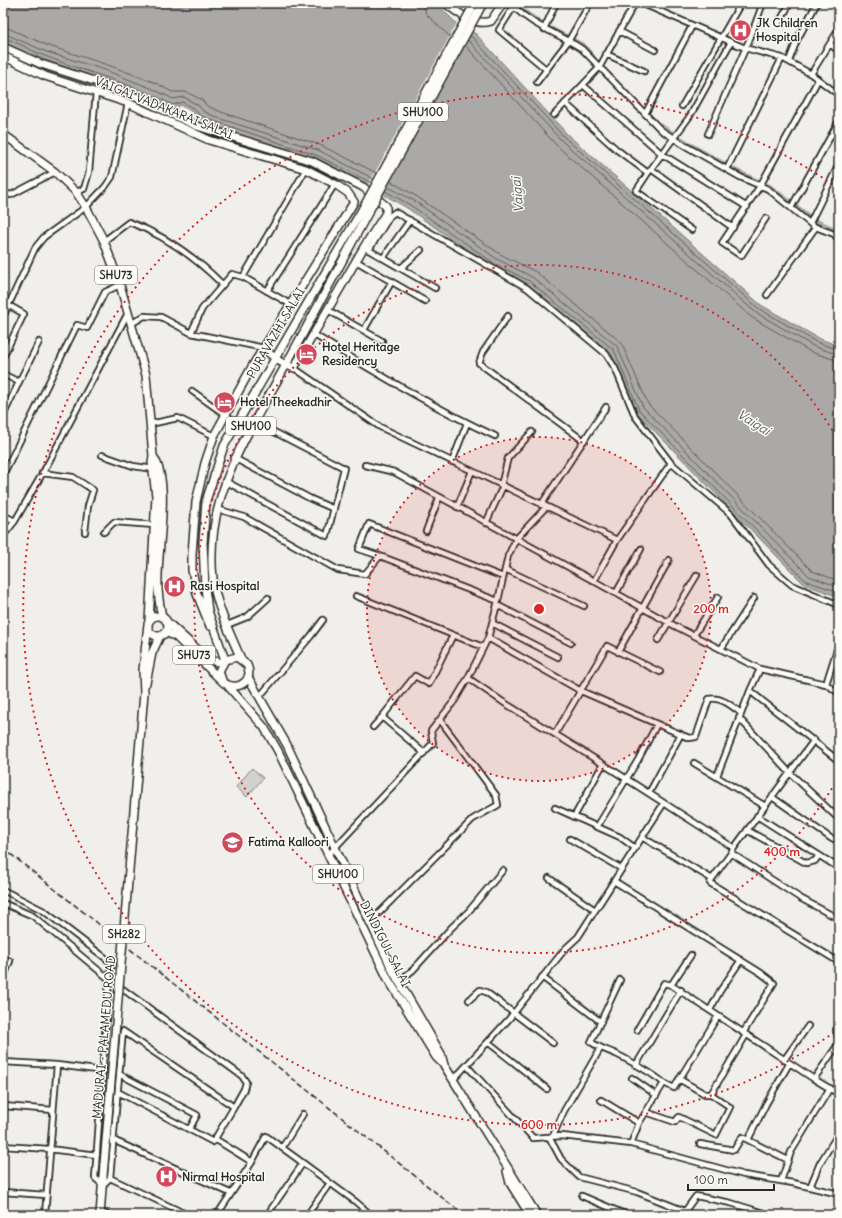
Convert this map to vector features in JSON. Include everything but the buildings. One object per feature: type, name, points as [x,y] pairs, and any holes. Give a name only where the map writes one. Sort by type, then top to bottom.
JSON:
[{"type":"main road","points":[[445,3],[459,13],[478,22],[484,23],[491,21],[503,4]]},
{"type":"main road","name":"SHU100","points":[[474,3],[474,12]]},
{"type":"main road","name":"SHU100","points":[[366,209],[474,12],[483,3]]},
{"type":"main road","name":"VAIGAI VADAKARAI SALAI","points":[[3,47],[40,64],[100,83],[142,100],[197,126],[312,161],[362,188],[386,206],[386,213],[366,248],[356,261],[294,368]]},
{"type":"main road","name":"VAIGAI VADAKARAI SALAI","points":[[3,56],[45,76],[128,103],[209,140],[306,169],[335,184],[348,193],[354,202],[264,348],[214,436],[205,462],[196,502],[192,570],[198,594],[215,639],[218,640]]},
{"type":"main road","name":"SHU73","points":[[3,134],[55,172],[76,192],[86,207],[104,241],[120,285],[146,375],[154,456],[163,502],[158,586],[164,619],[168,627],[163,634]]},
{"type":"main road","name":"PURAVAZHI SALAI","points":[[224,661],[208,611],[205,588],[203,543],[206,501],[224,446],[274,358],[366,209]]},
{"type":"main road","name":"PURAVAZHI SALAI","points":[[241,659],[222,614],[213,580],[212,543],[217,509],[225,481],[234,458],[253,421],[286,366],[366,209]]},
{"type":"main road","points":[[264,348],[274,358],[286,366],[294,368]]},
{"type":"main road","name":"SHU73","points":[[156,470],[156,496],[148,630],[152,634],[175,636],[222,680]]},
{"type":"main road","points":[[148,623],[153,617],[164,619]]},
{"type":"main road","name":"SHU73","points":[[164,619],[208,660],[224,661]]},
{"type":"main road","name":"MADURAI - PALAMEDU ROAD","points":[[144,693],[143,670],[148,623]]},
{"type":"main road","name":"MADURAI - PALAMEDU ROAD","points":[[100,1213],[102,1185],[106,1177],[144,693],[152,653],[163,634]]},
{"type":"main road","points":[[224,661],[233,657],[241,659]]},
{"type":"main road","name":"SHU100","points":[[241,659],[249,668],[248,677]]},
{"type":"main road","name":"SHU100","points":[[224,661],[219,671],[222,680],[228,686]]},
{"type":"main road","points":[[228,686],[233,687],[242,685],[248,677]]},
{"type":"main road","name":"DINDIGUL SALAI","points":[[248,677],[287,745],[369,923],[399,981],[441,1054],[444,1065]]},
{"type":"main road","name":"DINDIGUL SALAI","points":[[228,686],[264,727],[278,751],[388,979],[436,1057],[444,1065],[507,1169],[537,1215]]},
{"type":"main road","name":"DINDIGUL SALAI","points":[[507,1169],[510,1183],[530,1215]]},
{"type":"street","points":[[544,27],[556,3]]},
{"type":"street","points":[[537,82],[570,39],[590,3]]},
{"type":"street","points":[[554,115],[600,66],[635,3]]},
{"type":"street","points":[[641,3],[745,48],[789,61],[811,74],[839,95]]},
{"type":"street","points":[[682,106],[741,3]]},
{"type":"street","points":[[708,134],[763,3]]},
{"type":"street","points":[[779,23],[790,3]]},
{"type":"street","points":[[789,61],[817,3]]},
{"type":"street","points":[[547,70],[500,30],[515,6],[526,19],[570,39],[582,49],[646,112],[661,130],[761,184],[792,206],[811,221],[816,227],[834,234],[839,240]]},
{"type":"street","points":[[646,112],[692,26]]},
{"type":"street","points":[[811,74],[839,29]]},
{"type":"street","points":[[619,31],[655,50]]},
{"type":"street","points":[[692,230],[636,191],[690,116],[731,42]]},
{"type":"street","points":[[830,44],[839,51]]},
{"type":"street","points":[[606,54],[644,72]]},
{"type":"street","points":[[728,167],[782,58]]},
{"type":"street","points":[[766,218],[742,256],[722,243],[761,184],[818,80]]},
{"type":"street","points":[[583,84],[662,154],[747,207]]},
{"type":"street","points":[[76,192],[84,188],[89,172],[96,92]]},
{"type":"street","points":[[3,317],[35,248],[44,237],[86,207],[105,187],[112,177],[128,103]]},
{"type":"street","points":[[565,103],[616,149],[733,228]]},
{"type":"street","points":[[792,206],[839,121]]},
{"type":"street","points":[[811,221],[839,164]]},
{"type":"street","points":[[243,277],[306,169]]},
{"type":"street","points":[[3,193],[11,195],[55,172]]},
{"type":"street","points":[[267,291],[335,184]]},
{"type":"street","points":[[434,288],[366,248],[390,216],[395,212],[527,288],[606,354],[615,368],[635,416],[671,463],[731,514],[769,565],[786,580],[799,588],[839,606]]},
{"type":"street","points":[[383,258],[410,220]]},
{"type":"street","points":[[104,241],[129,222],[144,228],[175,246],[204,266],[222,284]]},
{"type":"street","points":[[767,295],[816,227]]},
{"type":"street","points":[[401,268],[421,250]]},
{"type":"street","points":[[356,261],[425,301]]},
{"type":"street","points":[[191,333],[202,309],[232,274],[243,277],[290,304]]},
{"type":"street","points":[[364,330],[392,282]]},
{"type":"street","points":[[3,475],[77,325],[87,328],[106,292],[120,285]]},
{"type":"street","points":[[3,302],[24,314],[3,356]]},
{"type":"street","points":[[328,310],[382,341]]},
{"type":"street","points":[[3,536],[15,522],[128,313]]},
{"type":"street","points":[[131,324],[144,316],[161,317],[191,333],[264,348]]},
{"type":"street","points":[[508,316],[483,352],[479,362],[584,441]]},
{"type":"street","points":[[313,334],[388,380],[467,423],[495,436]]},
{"type":"street","points":[[3,416],[38,342]]},
{"type":"street","points":[[294,368],[380,427],[617,540]]},
{"type":"street","points":[[3,374],[19,382]]},
{"type":"street","points":[[192,391],[237,423]]},
{"type":"street","points":[[541,505],[606,408]]},
{"type":"street","points":[[150,424],[178,418],[214,436]]},
{"type":"street","points":[[225,481],[327,536],[344,468],[253,421]]},
{"type":"street","points":[[452,462],[467,423]]},
{"type":"street","points":[[486,523],[502,486],[508,458],[532,432]]},
{"type":"street","points":[[102,455],[133,466],[156,470]]},
{"type":"street","points":[[234,458],[311,499],[334,509]]},
{"type":"street","points":[[594,581],[617,540],[671,463]]},
{"type":"street","points":[[365,465],[394,472],[694,636],[760,669],[826,684],[839,692]]},
{"type":"street","points":[[457,507],[472,471]]},
{"type":"street","points":[[42,473],[73,477],[93,490],[88,506],[85,532]]},
{"type":"street","points":[[426,531],[440,498]]},
{"type":"street","points":[[328,855],[433,744],[431,731],[455,700],[488,638],[508,556],[516,539],[546,507]]},
{"type":"street","points":[[217,509],[244,517],[338,570],[365,574],[380,556]]},
{"type":"street","points":[[3,516],[15,522]]},
{"type":"street","points":[[104,532],[114,522],[154,525]]},
{"type":"street","points":[[503,577],[369,524],[359,549],[497,603],[571,643]]},
{"type":"street","points":[[616,593],[641,549]]},
{"type":"street","points":[[618,652],[669,560]]},
{"type":"street","points":[[505,569],[584,606]]},
{"type":"street","points":[[658,640],[697,574]]},
{"type":"street","points":[[356,596],[483,647]]},
{"type":"street","points":[[694,636],[718,597]]},
{"type":"street","points":[[227,625],[247,617],[268,598]]},
{"type":"street","points":[[721,649],[754,598]]},
{"type":"street","points":[[260,696],[323,620]]},
{"type":"street","points":[[492,623],[558,657]]},
{"type":"street","points":[[373,727],[415,676],[429,684],[453,635]]},
{"type":"street","points":[[488,638],[581,691],[689,738],[696,737],[709,699],[713,698],[721,700],[740,716],[790,772],[839,819]]},
{"type":"street","points":[[556,734],[607,646],[660,672]]},
{"type":"street","points":[[826,684],[839,646]]},
{"type":"street","points":[[717,776],[760,669]]},
{"type":"street","points":[[468,678],[627,778],[734,848]]},
{"type":"street","points":[[750,691],[839,761]]},
{"type":"street","points":[[382,717],[424,753]]},
{"type":"street","points":[[369,923],[473,819],[498,805],[496,795],[440,720]]},
{"type":"street","points":[[597,827],[627,778],[657,724]]},
{"type":"street","points":[[649,793],[681,734]]},
{"type":"street","points":[[814,740],[730,853],[710,883],[839,962]]},
{"type":"street","points":[[694,763],[765,806]]},
{"type":"street","points":[[574,817],[603,764]]},
{"type":"street","points":[[772,797],[832,839]]},
{"type":"street","points":[[453,1080],[514,1013],[565,949],[578,937],[664,803]]},
{"type":"street","points":[[555,808],[620,837],[635,848]]},
{"type":"street","points":[[757,816],[838,866]]},
{"type":"street","points":[[747,830],[806,863],[815,860],[819,855]]},
{"type":"street","points":[[642,837],[712,879]]},
{"type":"street","points":[[570,839],[622,869]]},
{"type":"street","points":[[730,853],[800,898],[839,919]]},
{"type":"street","points":[[399,981],[413,970],[451,928],[468,912],[503,870]]},
{"type":"street","points":[[549,878],[595,910]]},
{"type":"street","points":[[614,881],[741,960],[774,983],[711,1094]]},
{"type":"street","points":[[3,890],[44,911],[112,963],[109,979],[104,1071],[95,1178],[102,1185]]},
{"type":"street","points":[[3,903],[33,916],[109,979],[242,1076],[246,1082],[244,1090],[214,1142],[190,1128],[118,1092]]},
{"type":"street","points":[[671,985],[691,955]]},
{"type":"street","points":[[3,958],[10,961],[3,979]]},
{"type":"street","points":[[710,1010],[720,991],[741,960]]},
{"type":"street","points":[[542,977],[601,1022]]},
{"type":"street","points":[[620,980],[591,1042],[600,1049],[614,1053],[674,1088],[718,1016]]},
{"type":"street","points":[[637,1030],[664,983],[671,985],[681,990],[789,1064],[839,1094]]},
{"type":"street","points":[[469,1000],[480,990],[483,991],[553,1043]]},
{"type":"street","points":[[636,1065],[681,990]]},
{"type":"street","points":[[784,1060],[808,1026]]},
{"type":"street","points":[[814,1079],[839,1042],[836,1030],[839,1026]]},
{"type":"street","points":[[188,1215],[106,1177],[113,1140],[124,1031],[234,1107]]},
{"type":"street","points":[[488,1042],[547,1089]]},
{"type":"street","points":[[600,1049],[551,1136],[560,1160],[579,1177],[637,1192],[693,1215]]},
{"type":"street","points":[[3,1062],[57,1065],[104,1071]]},
{"type":"street","points":[[748,1140],[766,1104],[789,1064]]},
{"type":"street","points":[[45,1215],[49,1149],[57,1065]]},
{"type":"street","points":[[467,1066],[533,1138],[562,1136],[631,1144],[744,1175],[781,1181],[839,1194]]},
{"type":"street","points":[[120,1074],[197,1115],[190,1128]]},
{"type":"street","points":[[632,1078],[656,1095]]},
{"type":"street","points":[[646,1112],[675,1122],[679,1117],[716,1135],[730,1107],[711,1094],[705,1094],[680,1079]]},
{"type":"street","points":[[631,1144],[639,1123],[664,1083]]},
{"type":"street","points":[[781,1181],[791,1152],[830,1088]]},
{"type":"street","points":[[601,1100],[639,1123]]},
{"type":"street","points":[[3,1106],[53,1110]]},
{"type":"street","points":[[282,1148],[303,1114]]},
{"type":"street","points":[[810,1187],[820,1163],[839,1130]]},
{"type":"street","points":[[217,1215],[230,1193],[252,1162],[266,1136],[330,1182],[371,1215]]},
{"type":"street","points":[[700,1144],[734,1150],[742,1137],[788,1160]]},
{"type":"street","points":[[215,1139],[252,1162]]},
{"type":"street","points":[[835,1139],[839,1151]]},
{"type":"street","points":[[113,1140],[230,1193]]},
{"type":"street","points":[[3,1146],[49,1149],[97,1155]]},
{"type":"street","points":[[267,1215],[303,1163]]},
{"type":"street","points":[[307,1215],[330,1182]]},
{"type":"street","points":[[3,1192],[46,1195]]},
{"type":"street","points":[[582,1196],[627,1215]]},
{"type":"street","points":[[685,1211],[696,1196],[731,1203],[770,1215]]},
{"type":"street","points":[[100,1213],[108,1215]]},
{"type":"shaded area","points":[[252,768],[263,778],[247,797],[236,787]]},
{"type":"water","name":"Vaigai","points":[[3,3],[435,3],[438,5],[458,25],[476,34],[568,135],[761,305],[818,338],[839,346],[839,597],[804,584],[636,412],[611,353],[527,285],[492,267],[407,208],[362,182],[314,159],[215,126],[196,117],[194,113],[180,105],[175,110],[133,91],[46,60],[3,42]]},
{"type":"pier","points":[[458,21],[474,30],[383,196],[367,187]]},
{"type":"waterway","points":[[511,3],[539,23]]},
{"type":"waterway","points":[[550,29],[583,46],[593,58]]},
{"type":"waterway","points":[[660,126],[693,147],[741,174],[769,187],[814,221],[835,230],[839,234]]},
{"type":"railway","points":[[3,848],[464,1215]]},
{"type":"place","name":"JK Children Hospital","points":[[741,30]]},
{"type":"place","name":"Hotel Heritage Residency","points":[[306,354]]},
{"type":"place","name":"Hotel Theekadhir","points":[[225,402]]},
{"type":"place","name":"Rasi Hospital","points":[[174,586]]},
{"type":"place","name":"Fatima Kalloori","points":[[232,842]]},
{"type":"place","name":"Nirmal Hospital","points":[[166,1177]]}]
